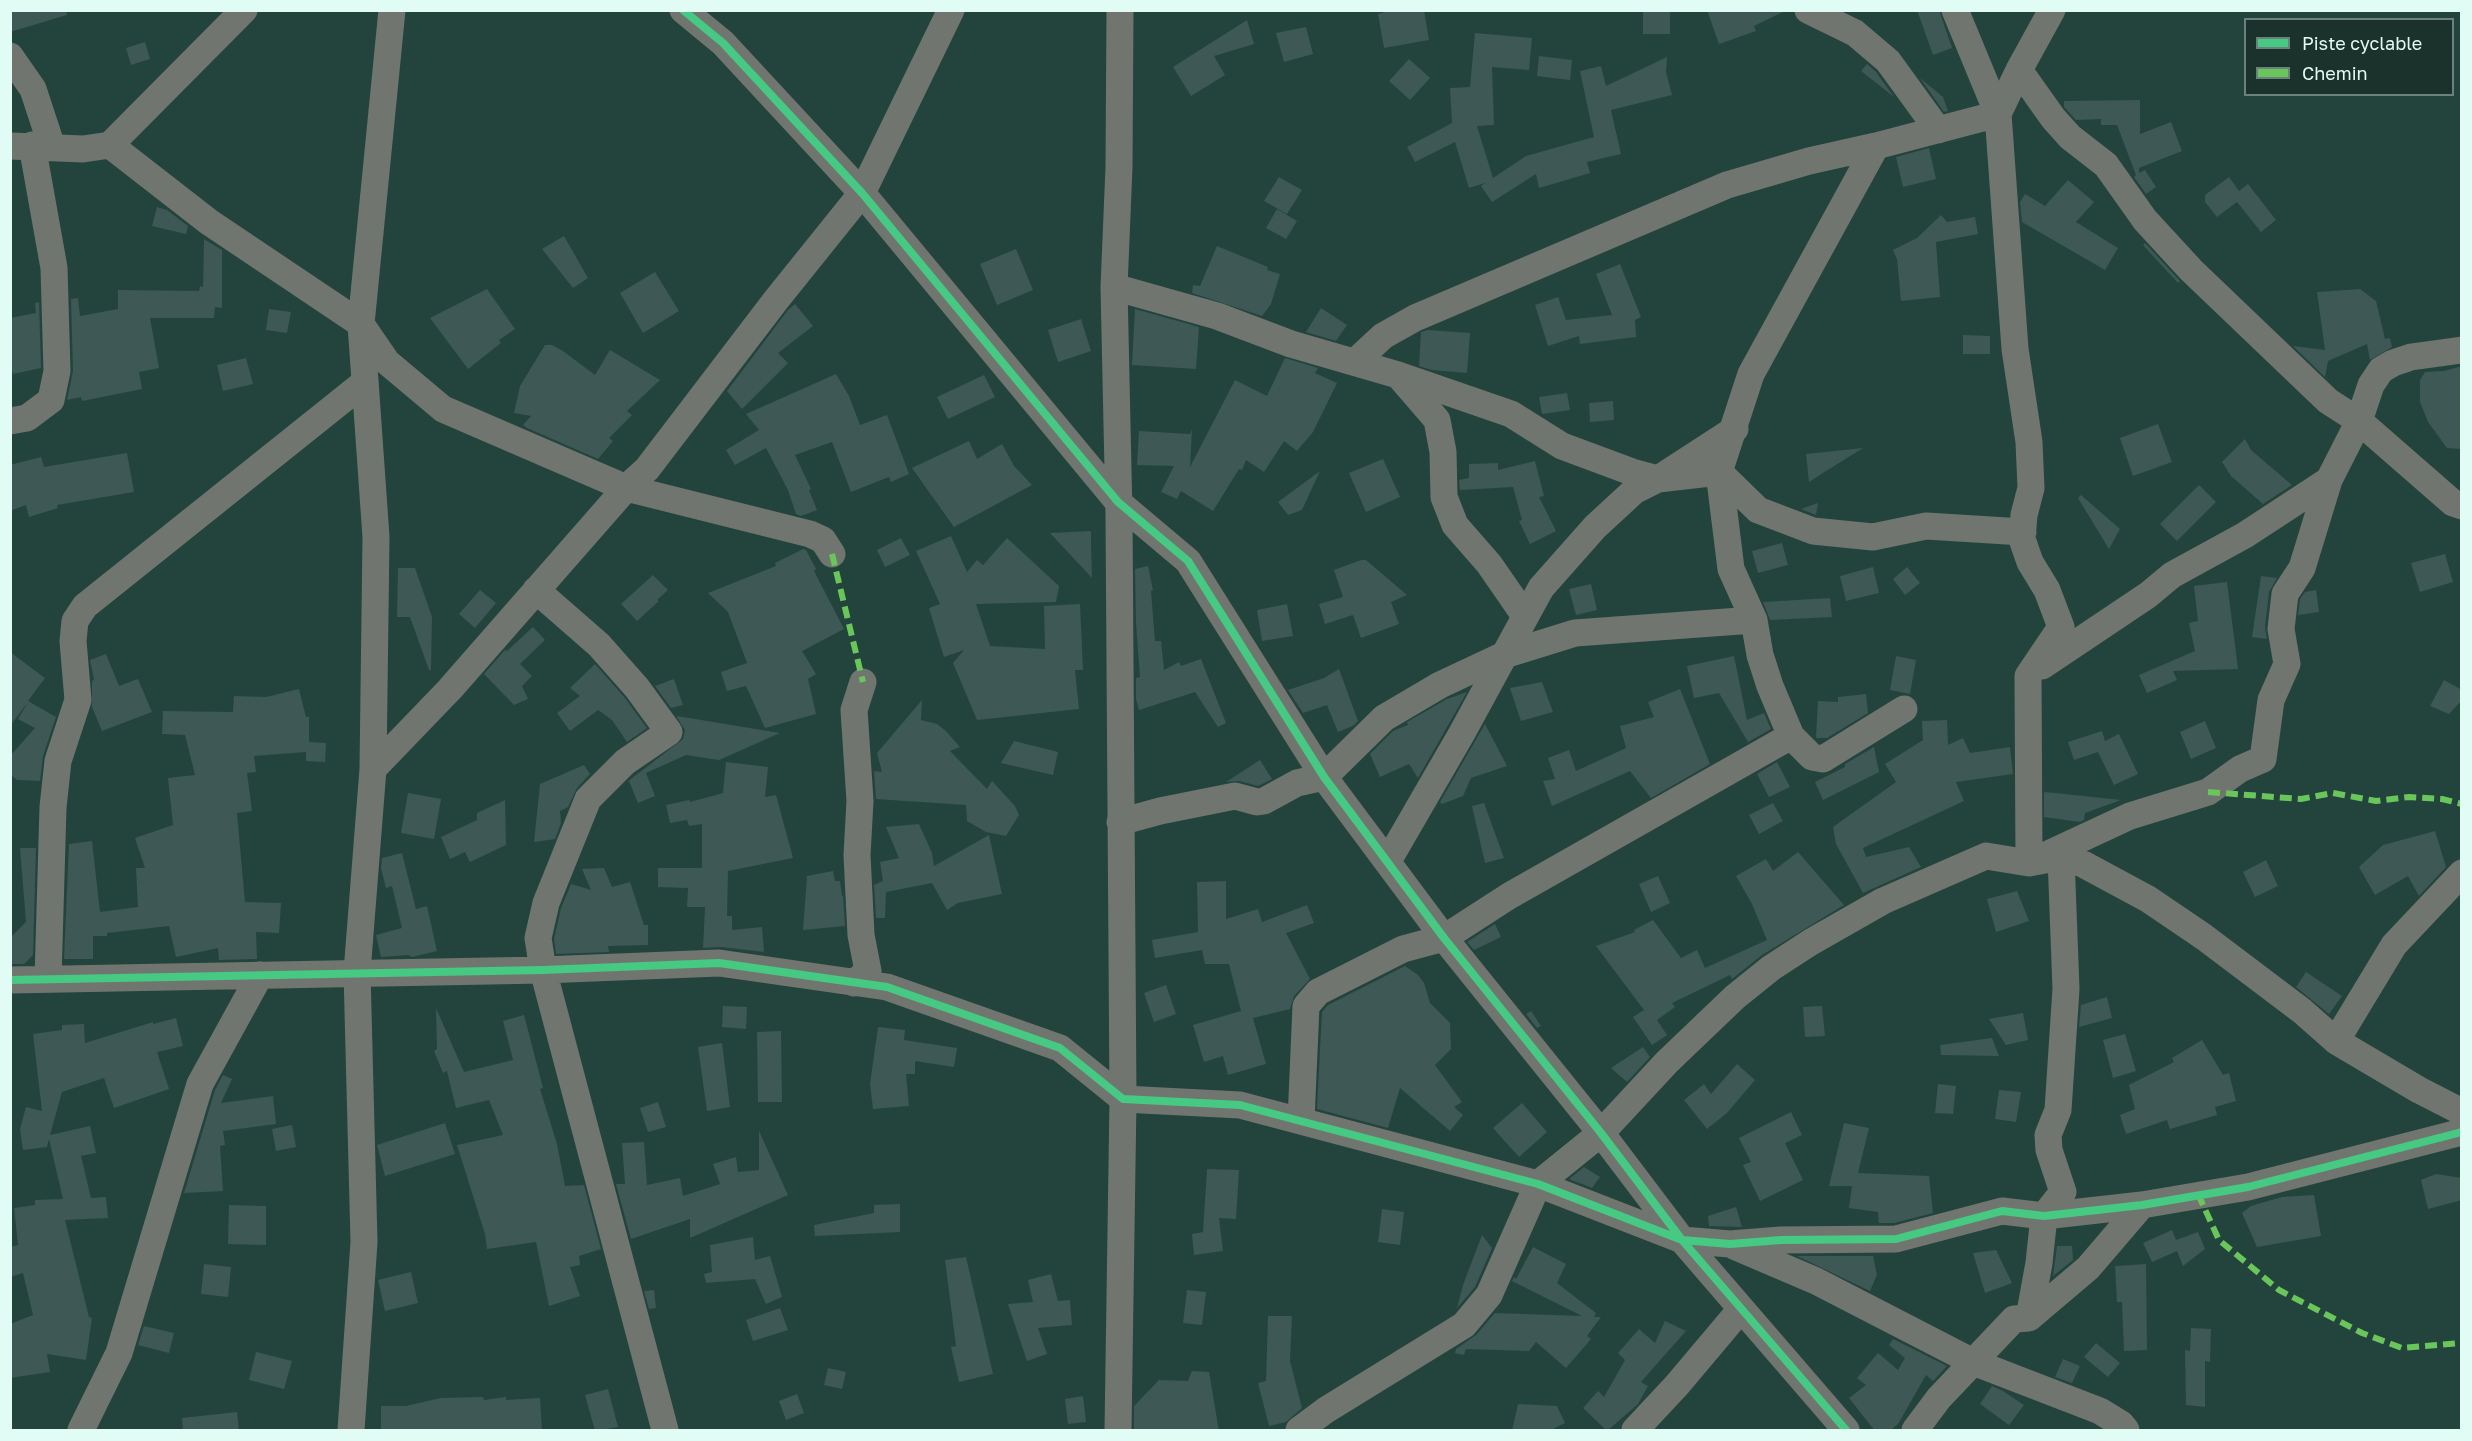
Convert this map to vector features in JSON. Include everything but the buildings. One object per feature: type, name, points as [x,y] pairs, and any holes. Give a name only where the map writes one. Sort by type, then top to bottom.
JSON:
[{"type":"street","points":[[32,146],[83,149],[110,145],[244,10]]},
{"type":"street","points":[[351,1431],[364,1242],[357,972],[374,769],[376,537],[361,324],[392,10]]},
{"type":"street","points":[[683,10],[723,43],[862,193],[1118,502],[1188,561],[1324,777],[1444,938],[1601,1133],[1682,1240],[1846,1431]]},
{"type":"street","points":[[374,769],[450,689],[626,488],[647,469],[776,300],[862,193],[951,10]]},
{"type":"street","points":[[1111,1429],[1123,1099],[1114,287],[1119,167],[1119,10]]},
{"type":"street","points":[[1808,10],[1855,33],[1888,61],[1938,130]]},
{"type":"street","points":[[1955,10],[1998,114],[2015,349],[2029,442],[2031,488],[2024,515],[2022,539],[2030,562],[2047,590],[2061,627],[2028,676],[2029,863]]},
{"type":"street","points":[[1355,362],[1383,336],[1415,318],[1727,184],[1998,114],[2052,10]]},
{"type":"street","points":[[10,56],[33,89],[32,146],[54,268],[57,371],[51,400],[27,418],[10,421]]},
{"type":"street","points":[[2019,70],[2070,137],[2106,165],[2145,220],[2191,270],[2328,401],[2360,421],[2453,503],[2462,506]]},
{"type":"street","points":[[110,145],[209,222],[361,324],[387,362],[443,409],[626,488],[810,534],[823,540],[832,554]]},
{"type":"street","points":[[1876,147],[1751,374],[1735,429],[1719,472],[1731,569],[1754,620],[1766,675],[1791,736],[1812,757],[1823,759],[1904,709]]},
{"type":"street","points":[[1114,287],[1217,316],[1292,344],[1398,375],[1511,414],[1562,446],[1658,479],[1719,472]]},
{"type":"street","points":[[2029,863],[2130,816],[2208,792],[2240,769],[2263,759],[2271,700],[2287,664],[2281,629],[2285,594],[2302,568],[2329,480],[2360,421],[2371,385],[2381,370],[2393,363],[2411,357],[2462,350]]},
{"type":"street","points":[[1398,375],[1437,420],[1443,452],[1444,497],[1455,525],[1489,564],[1525,616]]},
{"type":"street","points":[[48,979],[49,889],[54,796],[58,761],[78,700],[73,641],[75,621],[85,606],[365,382]]},
{"type":"street","points":[[1388,861],[1462,733],[1541,588],[1595,526],[1634,491],[1658,479],[1735,429]]},
{"type":"street","points":[[1719,472],[1758,510],[1813,531],[1873,537],[1926,526],[2023,532]]},
{"type":"street","points":[[2028,676],[2148,595],[2172,575],[2245,535],[2329,480]]},
{"type":"street","points":[[536,590],[599,645],[637,688],[669,732],[625,762],[588,799],[546,903],[538,938],[543,970],[665,1431]]},
{"type":"street","points":[[1120,822],[1160,811],[1235,796],[1257,802],[1264,801],[1297,783],[1324,777],[1384,718],[1440,685],[1504,655],[1575,633],[1754,620]]},
{"type":"street","points":[[854,983],[867,971],[861,935],[857,855],[861,801],[854,710],[863,682]]},
{"type":"street","points":[[1301,1121],[1306,1005],[1318,992],[1403,949],[1444,938],[1509,896],[1791,736]]},
{"type":"street","points":[[1297,1430],[1464,1325],[1489,1295],[1538,1184],[1601,1133],[1667,1062],[1735,997],[1811,942],[1883,901],[1986,856],[2029,863],[2061,857],[2083,864],[2148,899],[2204,937],[2336,1041],[2419,1090],[2462,1112]]},
{"type":"street","points":[[2029,1318],[2039,1263],[2044,1216],[2063,1192],[2049,1150],[2048,1135],[2058,1110],[2066,989],[2061,857]]},
{"type":"street","points":[[2336,1041],[2394,945],[2462,873]]},
{"type":"street","points":[[10,980],[543,970],[719,963],[887,987],[1060,1048],[1123,1099],[1240,1105],[1538,1184],[1682,1240],[1730,1244],[1781,1240],[1896,1239],[2002,1211],[2044,1216],[2248,1188],[2462,1132]]},
{"type":"street","points":[[81,1431],[119,1353],[200,1084],[260,975]]},
{"type":"street","points":[[1915,1431],[1939,1398],[2014,1319],[2029,1318],[2088,1268],[2142,1204]]},
{"type":"street","points":[[1730,1244],[1816,1281],[1973,1362],[2100,1411],[2121,1424],[2126,1431]]},
{"type":"street","points":[[1635,1431],[1741,1309]]},
{"type":"marked path","points":[[832,554],[863,682]]},
{"type":"marked path","points":[[2208,792],[2301,799],[2333,793],[2376,801],[2409,797],[2442,799],[2462,804]]},
{"type":"marked path","points":[[2198,1194],[2219,1240],[2279,1290],[2362,1333],[2402,1348],[2462,1343]]},
{"type":"cycle path","points":[[683,10],[723,43],[862,193],[1118,502],[1188,561],[1324,777],[1444,938],[1601,1133],[1682,1240],[1846,1430]]},
{"type":"cycle path","points":[[10,980],[543,970],[719,963],[887,987],[1060,1048],[1123,1099],[1240,1105],[1538,1184],[1682,1240],[1730,1244],[1781,1240],[1896,1239],[2002,1211],[2044,1216],[2142,1205],[2248,1187],[2462,1132]]}]
